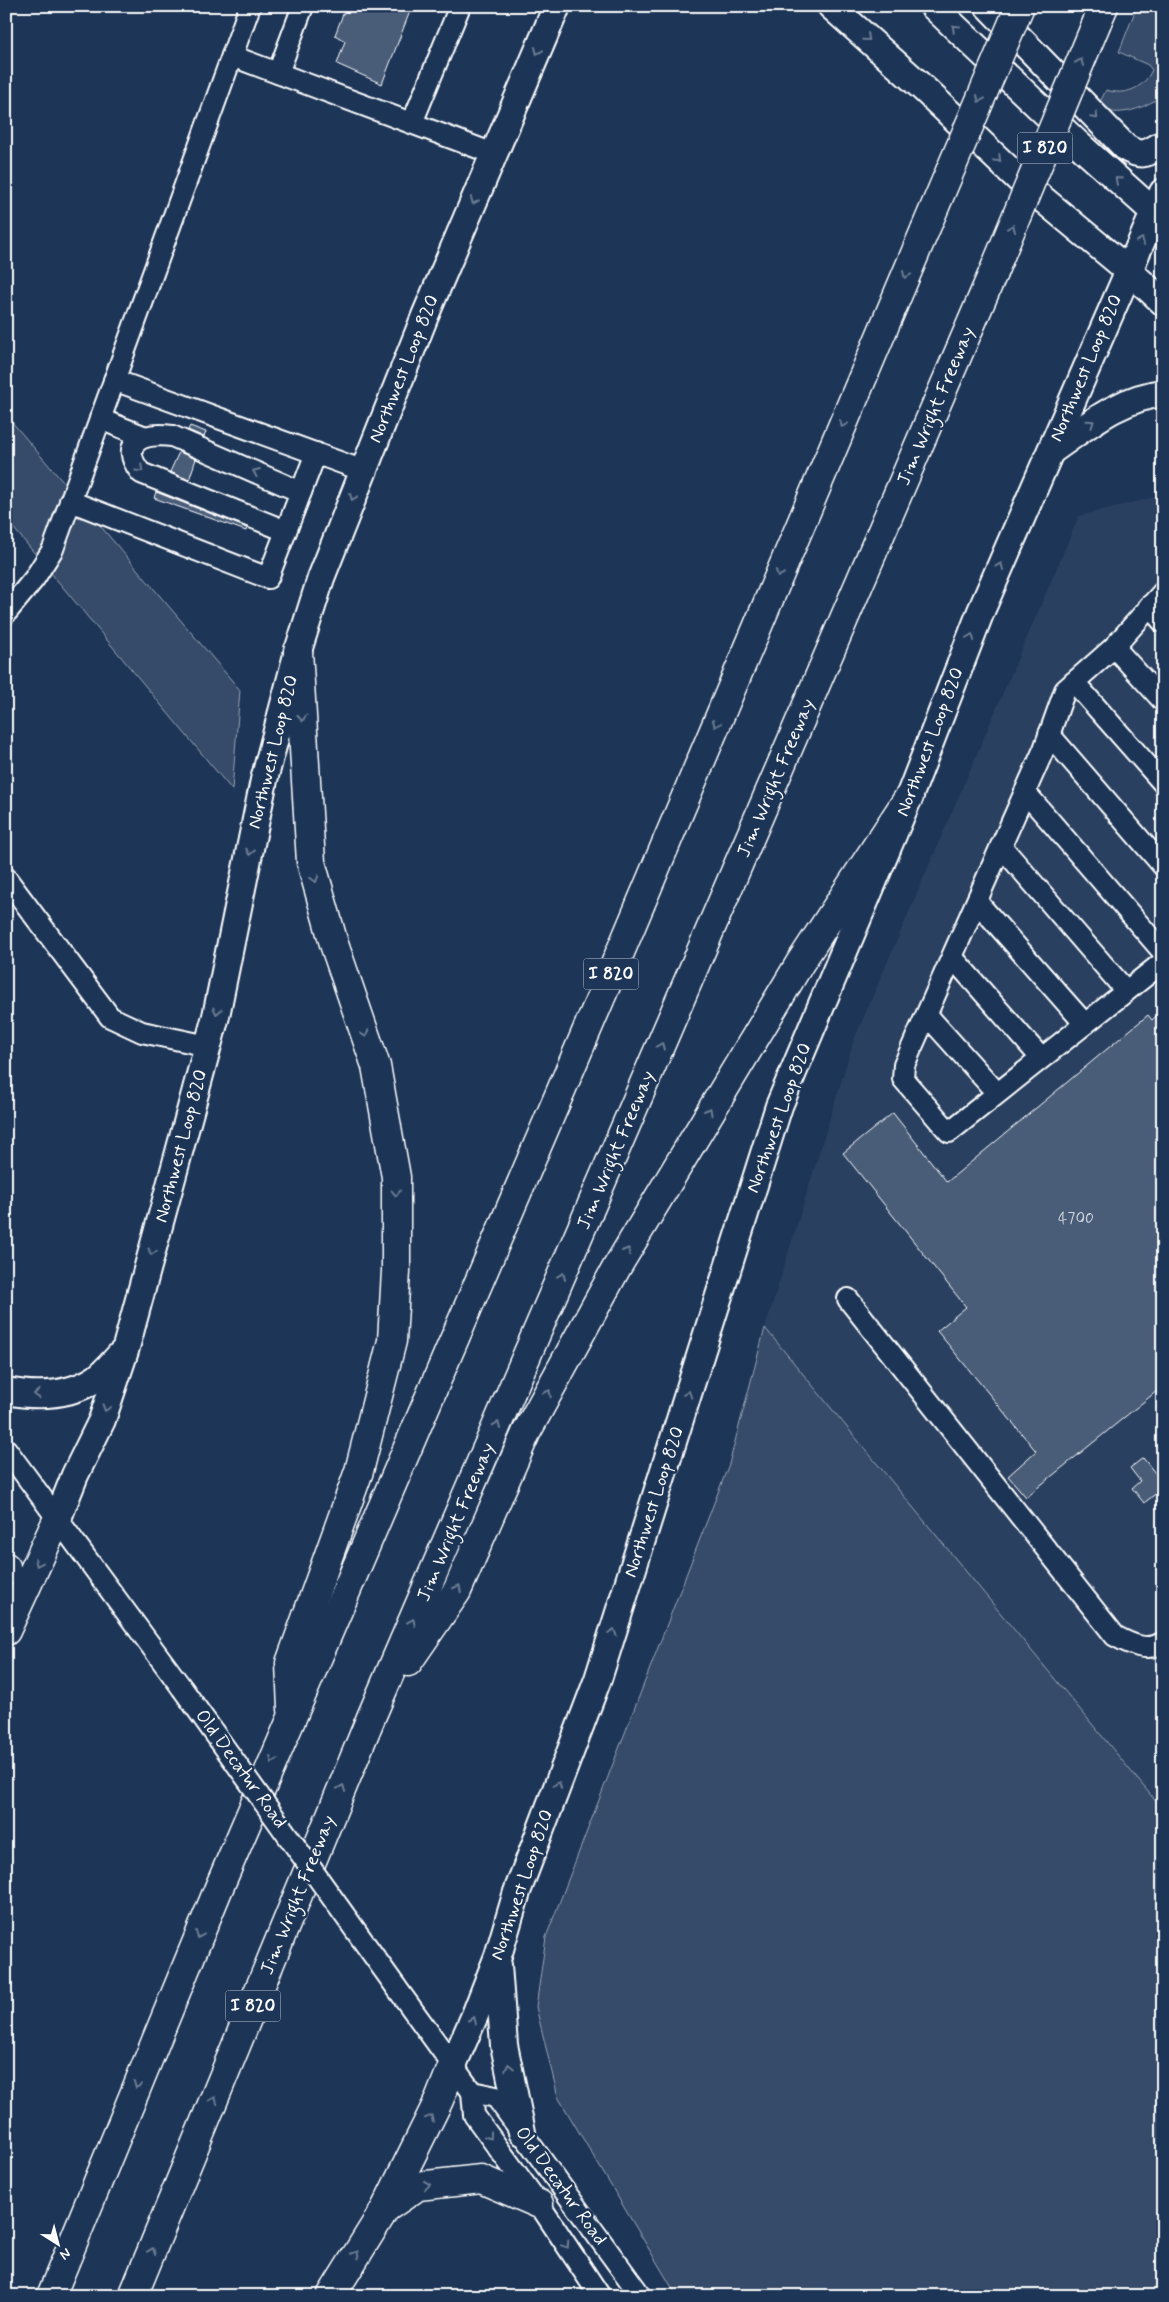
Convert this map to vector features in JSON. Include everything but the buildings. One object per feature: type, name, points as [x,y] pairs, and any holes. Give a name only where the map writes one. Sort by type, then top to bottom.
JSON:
[{"type":"highway","name":"I 820","points":[[51,2296],[292,1715],[608,982],[1020,6]]},
{"type":"highway","name":"Jim Wright Freeway","points":[[133,2296],[372,1715],[993,273],[1100,14]]},
{"type":"highway","points":[[292,1715],[290,1663],[359,1471],[392,1341],[396,1253],[396,1177],[376,1066],[334,944],[311,862],[298,651]]},
{"type":"highway","points":[[372,1715],[457,1591],[526,1433],[618,1267],[800,963],[909,797]]},
{"type":"highway","points":[[6,1631],[58,1518]]},
{"type":"highway","points":[[330,2296],[385,2209],[439,2100],[452,2064]]},
{"type":"highway","points":[[385,2209],[418,2186],[481,2179],[539,2204]]},
{"type":"main road","name":"Northwest Loop 820","points":[[58,1518],[75,1475],[102,1420],[125,1351],[208,1046],[264,780],[298,651],[321,578],[425,316],[557,6]]},
{"type":"main road","points":[[831,6],[924,89],[1022,182],[1128,270],[1163,302]]},
{"type":"main road","points":[[933,6],[991,63],[1160,208]]},
{"type":"main road","points":[[988,6],[1126,148],[1136,154],[1145,154],[1163,144]]},
{"type":"main road","name":"Northwest Loop 820","points":[[452,2064],[475,2015],[498,1956],[517,1892],[598,1679],[779,1106],[909,797],[981,611],[1128,270],[1160,208]]},
{"type":"main road","points":[[1050,451],[1106,413],[1135,399],[1163,393]]},
{"type":"main road","points":[[6,1391],[40,1395],[78,1388],[97,1377],[125,1351]]},
{"type":"main road","points":[[498,1956],[504,2045],[522,2132]]},
{"type":"street","points":[[6,613],[34,579],[53,549],[250,6]]},
{"type":"street","points":[[278,73],[303,6]]},
{"type":"street","points":[[412,123],[460,6]]},
{"type":"street","points":[[232,56],[494,154]]},
{"type":"street","points":[[114,380],[364,471]]},
{"type":"street","points":[[100,419],[142,436],[156,434],[172,436],[301,492]]},
{"type":"street","points":[[142,436],[134,444],[130,453],[134,464],[141,473],[286,530]]},
{"type":"street","points":[[70,501],[268,578],[316,453]]},
{"type":"street","points":[[1163,592],[1114,647],[1065,690],[1049,734],[978,903],[904,1065],[903,1079],[949,1132],[1163,962]]},
{"type":"street","points":[[1149,606],[1163,622]]},
{"type":"street","points":[[1114,647],[1163,701]]},
{"type":"street","points":[[1074,682],[1163,783]]},
{"type":"street","points":[[1049,734],[1163,866]]},
{"type":"street","points":[[1025,792],[1163,952]]},
{"type":"street","points":[[1001,846],[1126,991]]},
{"type":"street","points":[[6,878],[110,1017],[142,1032],[208,1046]]},
{"type":"street","points":[[978,903],[1085,1024]]},
{"type":"street","points":[[953,958],[1041,1058]]},
{"type":"street","points":[[927,1015],[998,1093]]},
{"type":"street","points":[[848,1299],[1115,1636],[1136,1647],[1157,1646],[1163,1642]]},
{"type":"street","name":"Old Decatur Road","points":[[6,1449],[182,1688],[472,2092],[474,2115],[539,2204],[600,2296]]},
{"type":"street","name":"Old Decatur Road","points":[[472,2092],[496,2097],[640,2296]]},
{"type":"shaded area","points":[[1137,6],[1163,6],[1163,95],[1139,108],[1123,112],[1106,111],[1097,108],[1106,90],[1120,92],[1133,89],[1144,82],[1152,70],[1148,65],[1119,52]]},
{"type":"shaded area","points":[[6,415],[240,690],[232,790],[6,519]]},
{"type":"shaded area","points":[[1163,495],[1163,1810],[765,1328],[854,1040],[1079,516]]},
{"type":"shaded area","points":[[765,1328],[1163,1810],[1163,2296],[677,2296],[558,2097],[536,2007],[546,1937],[729,1464]]}]
